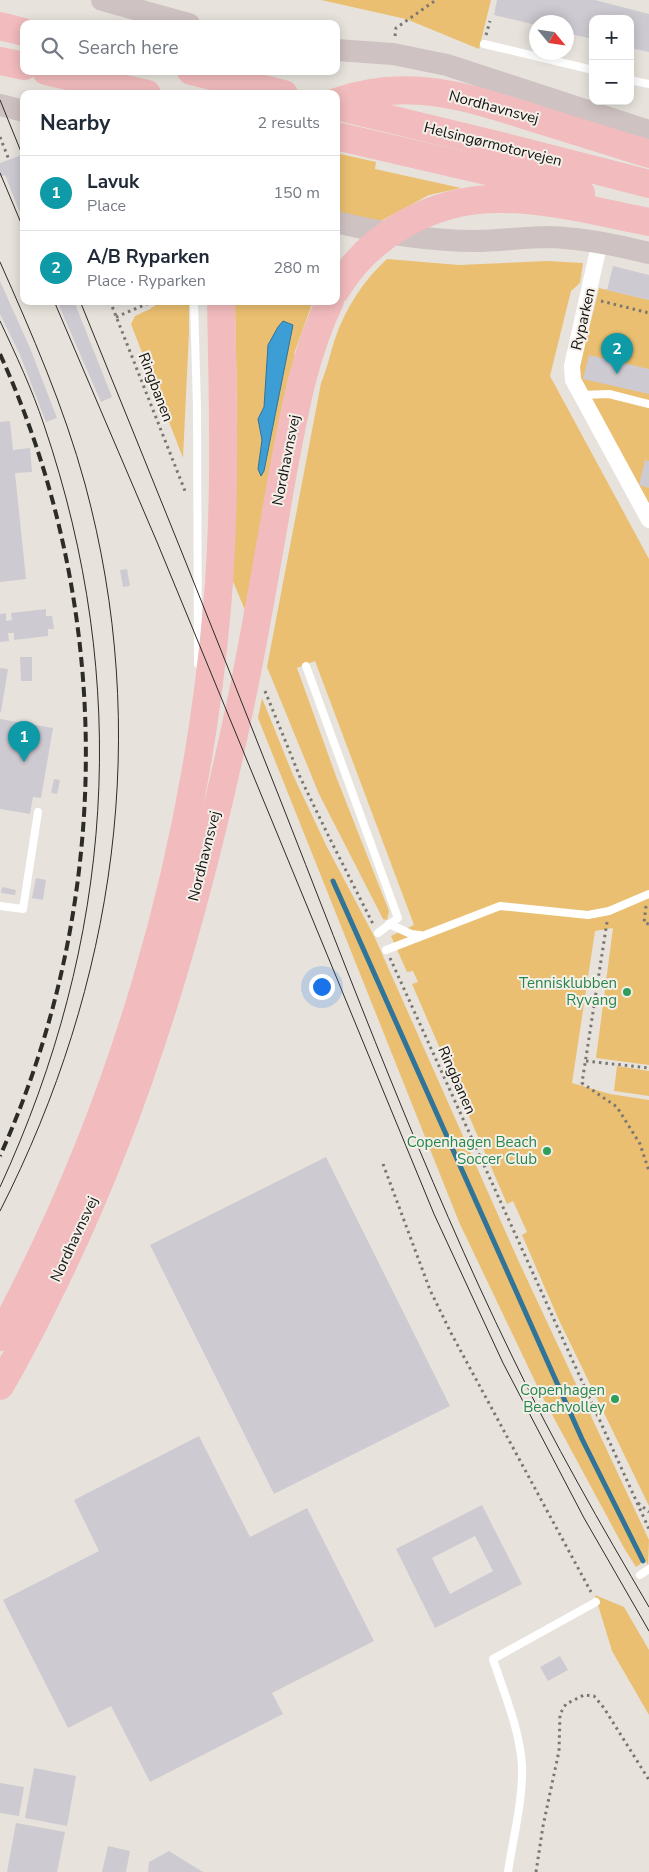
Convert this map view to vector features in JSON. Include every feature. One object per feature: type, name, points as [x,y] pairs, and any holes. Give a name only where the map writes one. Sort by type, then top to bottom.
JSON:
[{"type":"highway","points":[[0,26],[20,31]]},
{"type":"highway","points":[[0,61],[20,65]]},
{"type":"highway","points":[[64,75],[129,90]]},
{"type":"highway","points":[[207,75],[268,90]]},
{"type":"highway","name":"Nordhavnsvej","points":[[340,101],[382,91],[420,90],[471,98],[649,154]]},
{"type":"highway","name":"Helsingørmotorvejen","points":[[340,107],[649,184]]},
{"type":"highway","name":"Helsingørmotorvejen","points":[[340,137],[649,210]]},
{"type":"highway","points":[[340,285],[360,258],[385,236],[416,218],[451,205],[477,200],[514,200],[559,205],[649,222]]},
{"type":"highway","name":"Nordhavnsvej","points":[[0,1337],[47,1243],[73,1186],[99,1121],[130,1035],[170,894],[197,760],[207,700],[215,628],[221,551],[224,443],[221,305]]},
{"type":"highway","name":"Nordhavnsvej","points":[[1,1383],[58,1276],[85,1218],[137,1087],[174,974],[208,847],[243,690],[290,433],[304,370],[316,332],[328,305]]},
{"type":"street","points":[[102,0],[174,20]]},
{"type":"street","points":[[340,50],[394,54],[447,65],[649,130]]},
{"type":"street","points":[[0,105],[20,110]]},
{"type":"street","points":[[340,223],[428,238],[475,241],[547,237],[600,242],[649,253]]},
{"type":"street","name":"Ryparken","points":[[600,242],[572,366],[573,380],[646,510]]},
{"type":"lane","points":[[484,44],[589,69]]},
{"type":"lane","points":[[634,81],[649,84]]},
{"type":"lane","points":[[194,305],[197,408],[198,672]]},
{"type":"lane","points":[[581,394],[609,394],[649,404]]},
{"type":"lane","points":[[306,666],[398,918],[378,933]]},
{"type":"lane","points":[[197,760],[198,702]]},
{"type":"lane","points":[[0,906],[23,909],[38,812]]},
{"type":"lane","points":[[386,950],[500,906],[588,915],[609,911],[649,894]]},
{"type":"lane","points":[[390,924],[411,934],[425,935]]},
{"type":"lane","points":[[640,1575],[649,1569]]},
{"type":"lane","points":[[508,1872],[521,1792],[522,1766],[520,1746],[493,1659],[596,1602]]},
{"type":"path","points":[[394,54],[396,28],[436,0]]},
{"type":"path","points":[[0,137],[9,160]]},
{"type":"path","points":[[587,298],[649,313]]},
{"type":"path","name":"Ringbanen","points":[[112,305],[180,480]]},
{"type":"path","points":[[116,317],[144,305]]},
{"type":"path","points":[[267,696],[304,786],[378,933]]},
{"type":"path","points":[[649,894],[644,923],[649,924]]},
{"type":"path","points":[[609,911],[582,1084],[617,1107],[640,1144],[649,1171]]},
{"type":"path","name":"Ringbanen","points":[[386,950],[649,1529]]},
{"type":"path","points":[[586,1060],[649,1068]]},
{"type":"path","points":[[383,1164],[430,1290],[451,1333],[596,1602]]},
{"type":"path","points":[[638,1503],[649,1512]]},
{"type":"path","points":[[536,1872],[558,1751],[560,1714],[566,1704],[584,1695],[594,1696],[604,1708],[649,1780]]},
{"type":"shaded area","points":[[321,0],[491,0],[479,49],[406,19]]},
{"type":"shaded area","points":[[340,154],[376,162],[375,169],[461,188],[429,195],[379,222],[340,214]]},
{"type":"shaded area","points":[[387,259],[459,265],[547,261],[583,263],[580,283],[571,291],[550,376],[649,559],[649,1065],[596,1058],[613,928],[595,931],[572,1083],[610,1094],[649,1100],[649,1506],[558,1318],[522,1235],[527,1232],[513,1201],[507,1204],[412,984],[418,982],[413,971],[407,972],[391,936],[414,925],[315,661],[297,668],[337,779],[389,911],[387,920],[383,919],[319,794],[267,667],[321,383],[344,317],[363,286]]},
{"type":"shaded area","points":[[599,288],[649,300],[649,505],[578,374]]},
{"type":"shaded area","points":[[156,305],[189,305],[183,458],[131,324],[135,316]]},
{"type":"shaded area","points":[[235,305],[312,305],[294,354],[297,356],[247,615],[230,574],[236,508]]},
{"type":"shaded area","points":[[262,698],[293,775],[327,847],[375,938],[519,1262],[649,1540],[648,1566],[646,1560],[636,1567],[624,1548],[541,1394],[459,1222],[258,718]]},
{"type":"shaded area","points":[[617,1066],[649,1071],[649,1096],[614,1091]]},
{"type":"shaded area","points":[[595,1595],[624,1607],[649,1650],[649,1715],[612,1651]]},
{"type":"water","points":[[283,321],[293,325],[264,471],[261,476],[258,469],[262,440],[258,419],[264,407],[268,345]]},
{"type":"building","points":[[497,0],[595,0],[649,14],[649,52],[634,49],[634,15],[589,15],[589,38],[574,35],[574,15],[529,15],[529,23],[494,15]]},
{"type":"building","points":[[20,156],[20,213],[5,175],[0,177],[0,163]]},
{"type":"building","points":[[613,266],[649,275],[649,300],[607,290]]},
{"type":"building","points":[[0,281],[30,348],[57,418],[46,422],[20,355],[0,314]]},
{"type":"building","points":[[59,305],[76,305],[112,397],[101,402]]},
{"type":"building","points":[[589,355],[649,369],[649,394],[583,379]]},
{"type":"building","points":[[10,421],[13,450],[30,448],[32,472],[15,473],[26,579],[0,582],[0,422]]},
{"type":"building","points":[[645,460],[649,461],[649,488],[639,485]]},
{"type":"building","points":[[127,569],[130,586],[123,587],[120,570]]},
{"type":"building","points":[[46,609],[46,616],[52,616],[54,629],[48,629],[48,636],[14,640],[14,633],[8,633],[9,641],[0,642],[0,614],[6,613],[6,621],[12,620],[11,613]]},
{"type":"building","points":[[20,657],[32,657],[32,681],[21,681]]},
{"type":"building","points":[[0,668],[8,669],[1,712],[0,712]]},
{"type":"building","points":[[0,719],[53,728],[41,798],[33,797],[30,814],[0,809]]},
{"type":"building","points":[[54,779],[60,780],[57,794],[51,793]]},
{"type":"building","points":[[36,878],[46,880],[43,900],[32,898]]},
{"type":"building","points":[[2,887],[16,890],[15,895],[1,893]]},
{"type":"building","points":[[326,1157],[450,1406],[274,1494],[150,1245]]},
{"type":"building","points":[[199,1436],[250,1537],[307,1508],[374,1641],[272,1693],[283,1714],[150,1782],[111,1706],[68,1728],[3,1600],[99,1551],[74,1500]]},
{"type":"building","points":[[482,1505],[522,1584],[435,1628],[396,1549]],"holes":[[[475,1536],[493,1571],[450,1594],[432,1558]]]},
{"type":"building","points":[[560,1656],[568,1670],[548,1681],[540,1667]]},
{"type":"building","points":[[34,1768],[76,1776],[67,1826],[25,1818]]},
{"type":"building","points":[[0,1783],[24,1787],[19,1816],[0,1813]]},
{"type":"building","points":[[16,1823],[65,1832],[57,1872],[7,1872]]},
{"type":"building","points":[[108,1846],[130,1851],[126,1872],[102,1872]]},
{"type":"building","points":[[169,1851],[203,1872],[148,1872],[149,1862]]},
{"type":"waterway","points":[[333,881],[582,1439],[643,1561]]},
{"type":"tram line","points":[[0,100],[20,149]]},
{"type":"tram line","points":[[0,173],[20,220]]},
{"type":"tram line","points":[[0,262],[57,399],[85,484],[105,577],[116,670],[118,763],[111,855],[96,946],[72,1036],[40,1124],[0,1211]]},
{"type":"tram line","points":[[56,305],[157,542],[434,1214],[503,1363],[584,1518],[649,1631]]},
{"type":"tram line","points":[[82,305],[229,670],[389,1077],[448,1217],[479,1287],[544,1420],[595,1514],[649,1607]]},
{"type":"tram line","points":[[0,321],[24,372],[44,425],[72,522],[90,619],[99,715],[98,811],[87,906],[67,1000],[38,1094],[0,1187]]},
{"type":"railway","points":[[0,354],[38,451],[65,550],[81,652],[86,755],[80,858],[64,960],[37,1059],[0,1156]]},
{"type":"place","name":"A/B Ryparken","points":[[617,374]]},
{"type":"place","name":"Lavuk","points":[[24,762]]},
{"type":"place","name":"Tennisklubben Ryvang","points":[[627,992]]},
{"type":"place","name":"Copenhagen Beach Soccer Club","points":[[547,1151]]},
{"type":"place","name":"Copenhagen Beachvolley","points":[[615,1399]]}]
